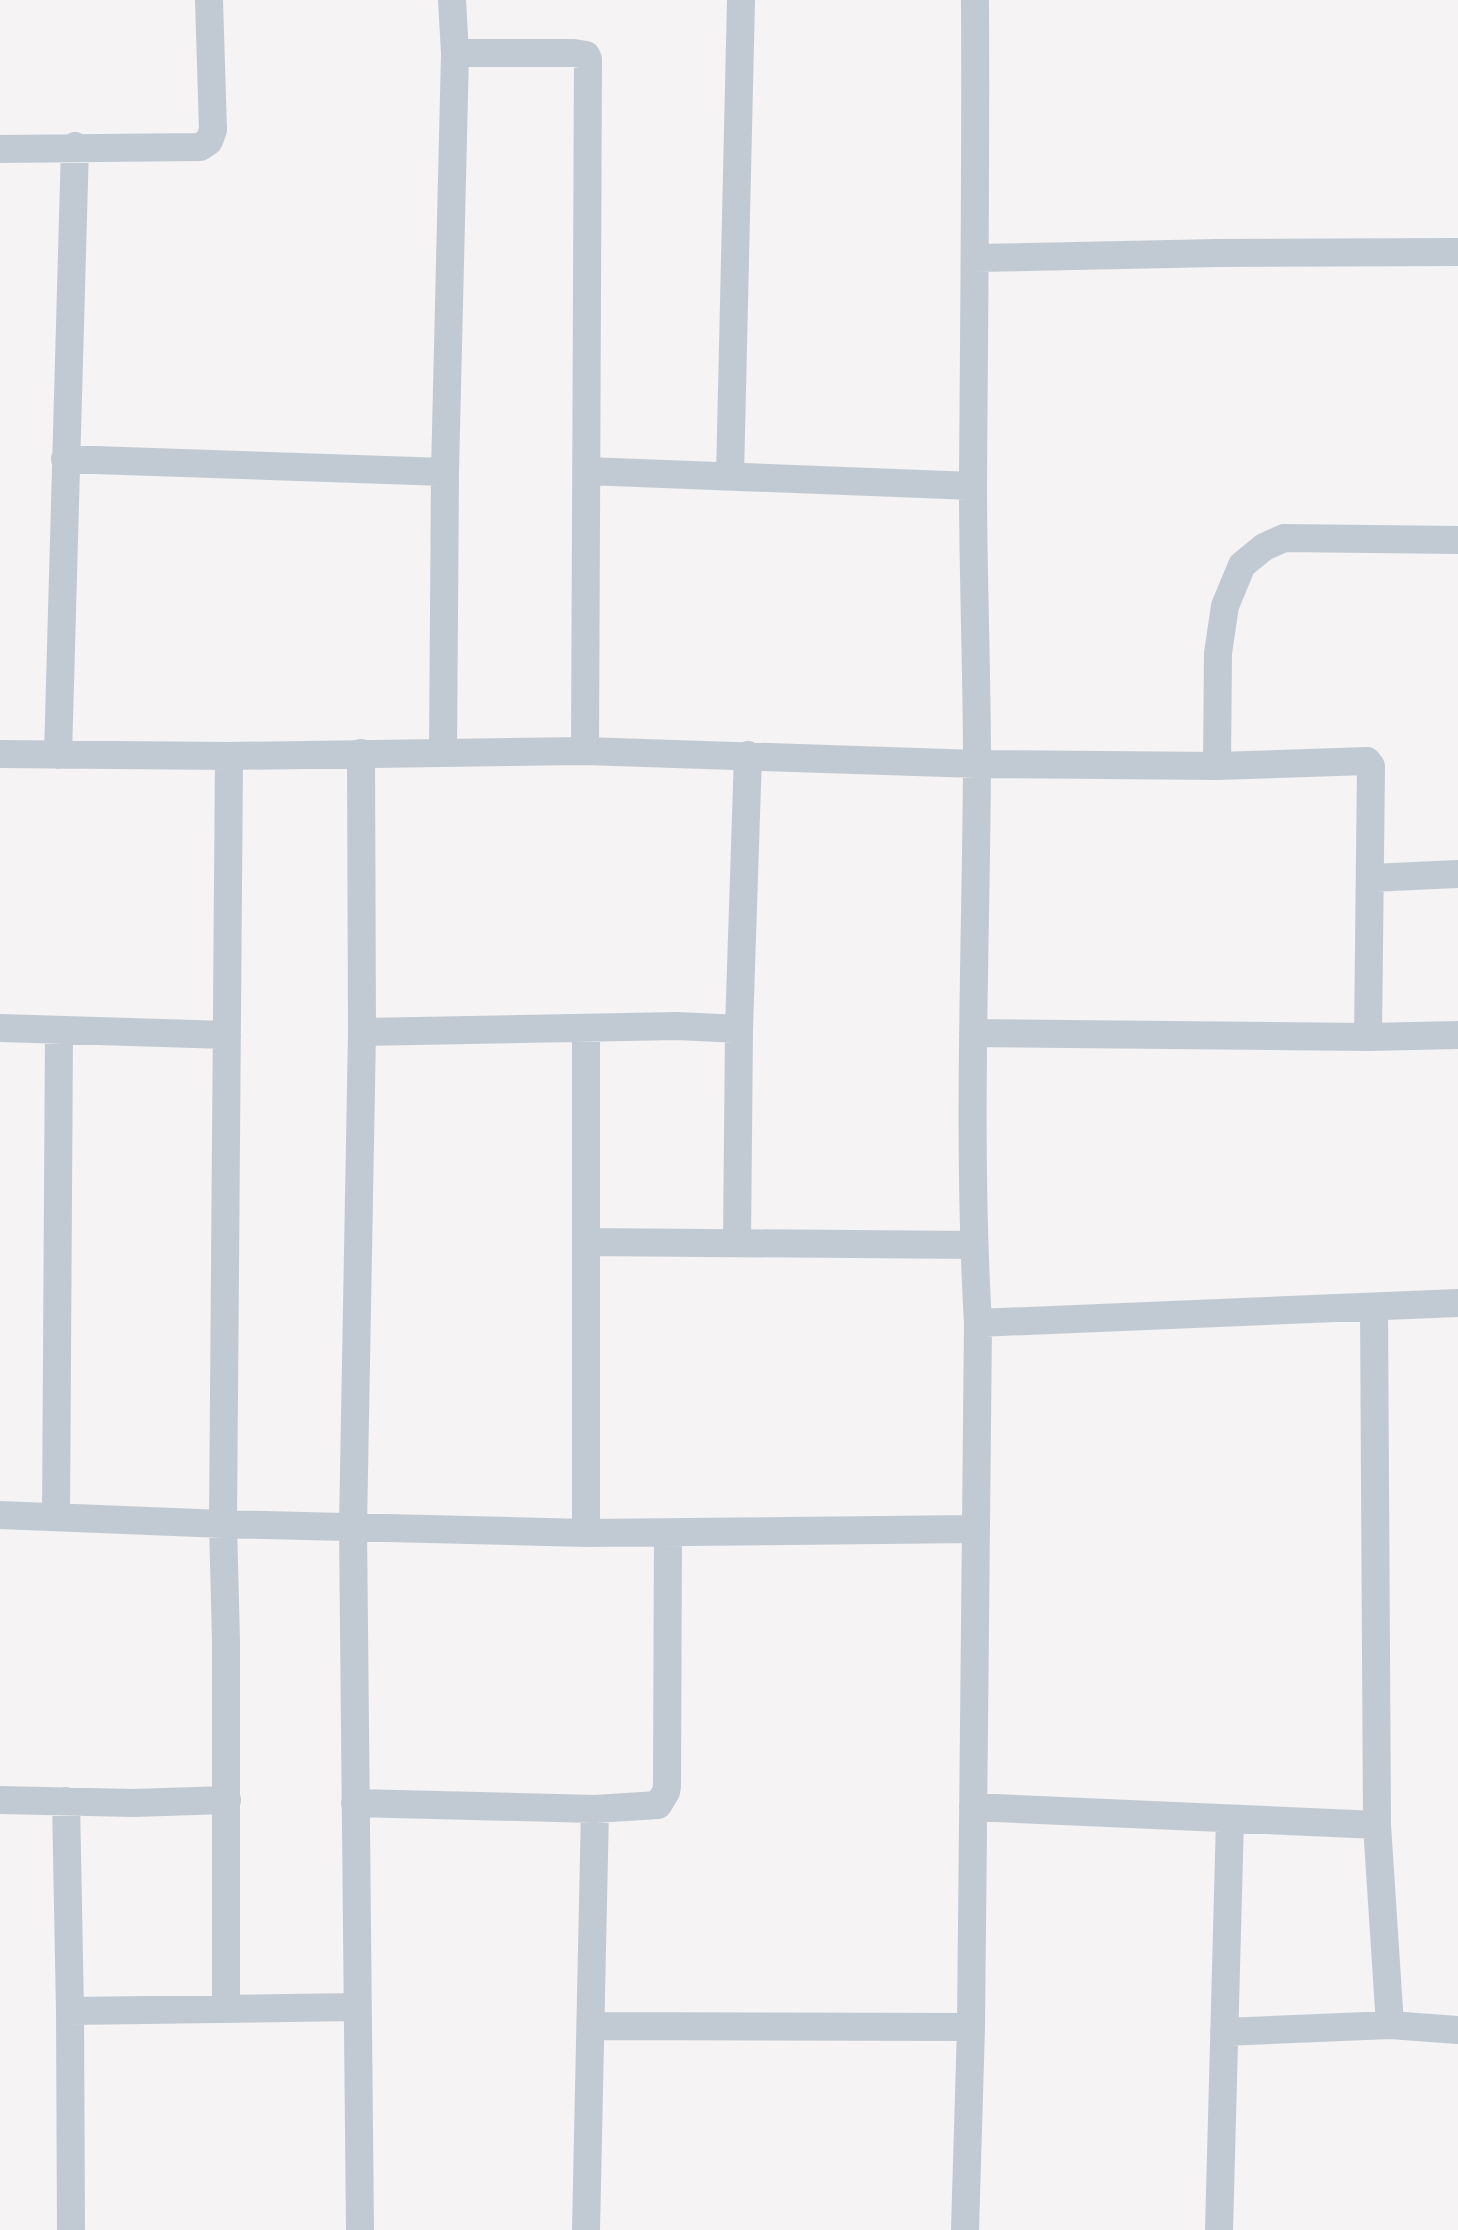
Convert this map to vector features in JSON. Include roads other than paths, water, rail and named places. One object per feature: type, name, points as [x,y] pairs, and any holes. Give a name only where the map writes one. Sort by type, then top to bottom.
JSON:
[{"type":"street","points":[[0,148],[75,146],[200,147],[209,141],[214,130],[210,0]]},
{"type":"street","points":[[443,753],[445,472],[455,53],[452,0]]},
{"type":"street","points":[[730,476],[741,0]]},
{"type":"street","points":[[965,2230],[971,2027],[978,1323],[974,1245],[973,1033],[977,764],[973,486],[976,258],[975,0]]},
{"type":"street","points":[[455,53],[574,52],[586,56],[588,59],[585,751]]},
{"type":"street","points":[[58,755],[75,146]]},
{"type":"street","points":[[976,258],[1217,253],[1458,252]]},
{"type":"street","points":[[65,459],[445,472]]},
{"type":"street","points":[[587,471],[973,486]]},
{"type":"street","points":[[1218,766],[1218,653],[1225,606],[1242,565],[1264,547],[1284,538],[1458,540]]},
{"type":"street","points":[[0,754],[229,756],[585,751],[977,764],[1218,766],[1366,761],[1371,766],[1368,1037]]},
{"type":"street","points":[[360,2230],[354,1804],[353,1527],[362,1032],[361,753]]},
{"type":"street","points":[[737,1242],[739,1028],[748,755]]},
{"type":"street","points":[[226,2008],[227,1800],[224,1524],[229,756]]},
{"type":"street","points":[[1370,878],[1458,874]]},
{"type":"street","points":[[362,1032],[677,1026],[739,1028]]},
{"type":"street","points":[[0,1028],[227,1035]]},
{"type":"street","points":[[586,1028],[586,1533]]},
{"type":"street","points":[[56,1518],[60,1031]]},
{"type":"street","points":[[973,1033],[1368,1037],[1458,1035]]},
{"type":"street","points":[[586,1242],[974,1245]]},
{"type":"street","points":[[978,1323],[1458,1303]]},
{"type":"street","points":[[1374,1307],[1377,1825],[1390,2025]]},
{"type":"street","points":[[0,1515],[224,1524],[586,1533],[975,1529]]},
{"type":"street","points":[[354,1804],[595,1809],[658,1805],[666,1792],[668,1533]]},
{"type":"street","points":[[0,1800],[133,1803],[227,1800]]},
{"type":"street","points":[[66,1801],[70,2010],[71,2230]]},
{"type":"street","points":[[973,1807],[1377,1825]]},
{"type":"street","points":[[586,2230],[595,1809]]},
{"type":"street","points":[[1219,2230],[1230,1819]]},
{"type":"street","points":[[70,2010],[357,2007]]},
{"type":"street","points":[[1224,2032],[1390,2025],[1458,2030]]},
{"type":"street","points":[[590,2026],[971,2027]]}]
